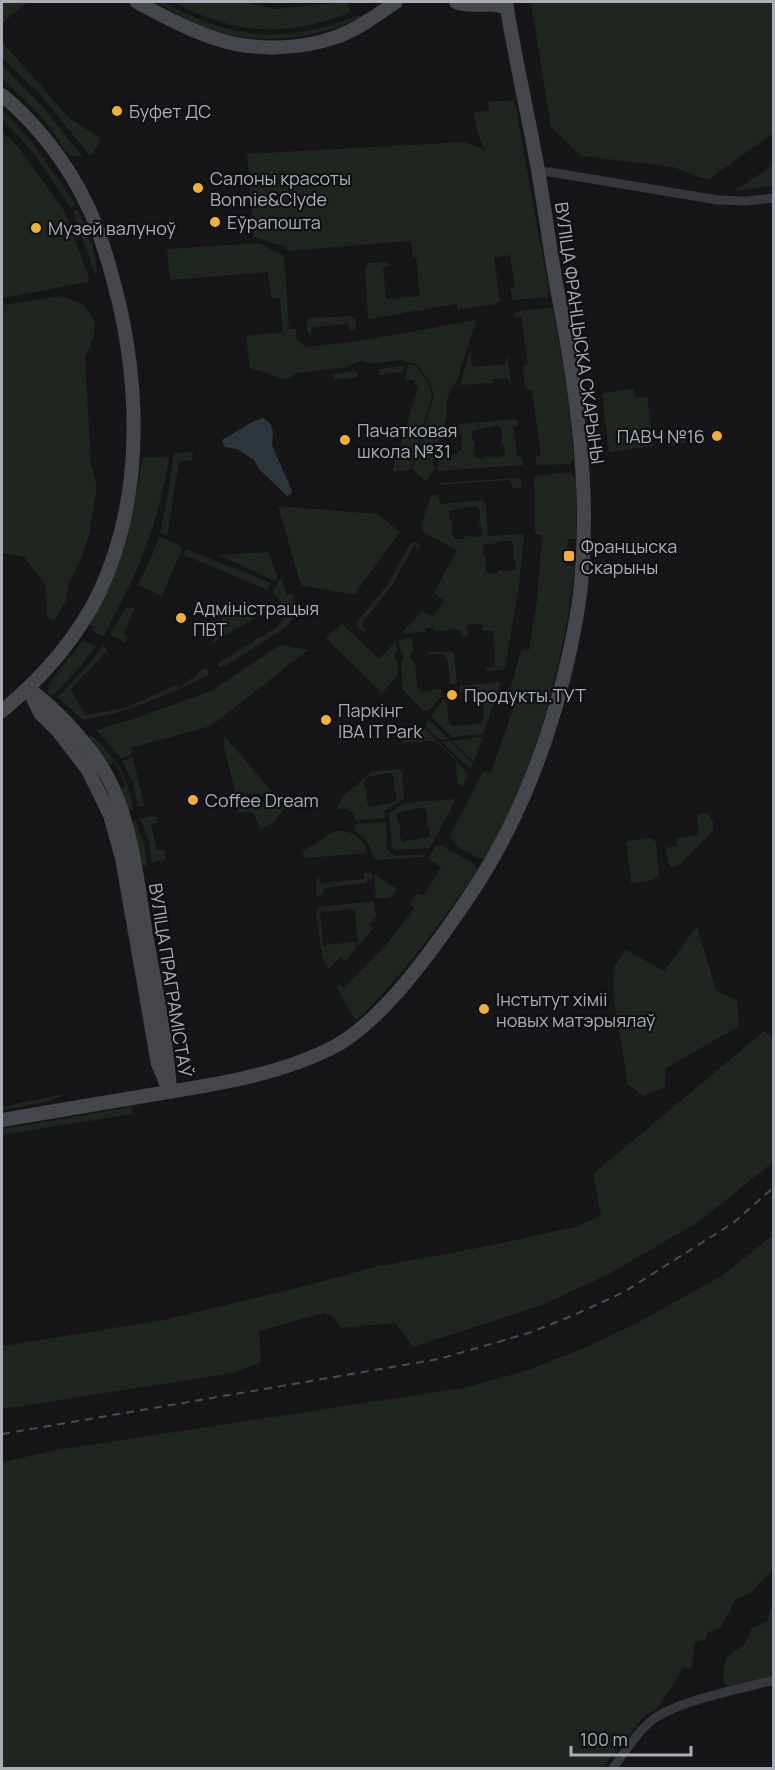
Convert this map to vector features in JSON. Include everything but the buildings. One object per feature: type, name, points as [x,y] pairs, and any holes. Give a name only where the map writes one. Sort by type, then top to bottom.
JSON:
[{"type":"main road","points":[[137,2],[201,34],[220,40],[263,46],[287,46],[335,37],[360,25],[396,2]]},
{"type":"main road","points":[[456,2],[470,5],[495,2],[506,5]]},
{"type":"main road","name":"ВУЛІЦА ФРАНЦЫСКА СКАРЫНЫ","points":[[2,1120],[246,1077],[306,1059],[338,1044],[353,1034],[407,981],[435,945],[488,868],[524,798],[552,720],[572,646],[584,545],[583,468],[563,318],[506,5]]},
{"type":"main road","points":[[2,95],[49,145],[78,188],[100,236],[120,306],[131,386],[132,472],[121,533],[99,593],[69,643],[28,688],[2,711]]},
{"type":"main road","name":"ВУЛІЦА ПРАГРАМІСТАЎ","points":[[28,688],[40,713],[88,770],[110,815],[122,858],[158,1064],[170,1092]]},
{"type":"street","points":[[538,172],[550,172],[727,201],[774,198]]},
{"type":"street","points":[[613,1768],[644,1728],[658,1716],[707,1698],[774,1680]]},
{"type":"shaded area","points":[[2,2],[28,2],[2,23]]},
{"type":"shaded area","points":[[155,2],[163,2],[212,24],[236,31],[259,34],[307,31],[359,15],[360,17],[325,31],[306,35],[288,38],[250,38],[205,27]]},
{"type":"shaded area","points":[[174,2],[244,2],[274,9],[347,2],[351,12],[305,26],[261,29],[240,27],[218,21]]},
{"type":"shaded area","points":[[531,2],[773,2],[773,133],[708,180],[673,167],[581,156],[551,127]]},
{"type":"shaded area","points":[[2,42],[69,118],[100,138],[98,146],[90,156],[39,93],[2,58]]},
{"type":"shaded area","points":[[2,65],[43,107],[83,157],[71,156],[65,151],[40,115],[2,78]]},
{"type":"shaded area","points":[[513,100],[549,291],[547,297],[513,300],[510,288],[515,287],[510,255],[494,258],[500,301],[496,304],[458,310],[457,304],[368,319],[365,268],[368,263],[388,262],[389,266],[383,268],[386,299],[420,296],[416,257],[413,257],[411,241],[287,251],[286,247],[254,237],[247,154],[465,142],[485,150],[477,131],[474,112],[489,111],[488,102]]},
{"type":"shaded area","points":[[2,110],[32,142],[76,205],[71,208],[32,151],[2,118]]},
{"type":"shaded area","name":"Музей валуноў","points":[[2,132],[19,148],[65,212],[89,282],[2,298]]},
{"type":"shaded area","points":[[773,165],[773,186],[735,191]]},
{"type":"shaded area","points":[[78,210],[94,253],[96,277],[73,212]]},
{"type":"shaded area","points":[[259,243],[284,256],[289,329],[296,329],[296,339],[306,347],[353,342],[476,320],[457,381],[448,397],[447,416],[433,463],[434,470],[426,481],[412,469],[434,395],[429,381],[417,365],[401,360],[374,364],[360,361],[346,367],[297,373],[286,380],[250,368],[246,336],[283,332],[280,298],[271,298],[268,272],[170,280],[167,249]]},
{"type":"shaded area","points":[[62,296],[84,305],[95,322],[94,335],[85,359],[91,462],[97,488],[89,534],[81,559],[69,583],[66,600],[54,621],[47,617],[45,585],[24,557],[2,553],[2,305]]},
{"type":"shaded area","points":[[550,307],[553,310],[567,388],[574,460],[570,464],[537,465],[535,457],[541,455],[532,390],[526,389],[522,367],[528,364],[521,317],[514,317],[516,312]]},
{"type":"shaded area","points":[[349,316],[355,319],[356,327],[353,330],[350,330],[348,324],[313,327],[310,334],[307,331],[307,320],[311,318]]},
{"type":"shaded area","points":[[470,350],[472,367],[506,364],[506,358],[508,358],[511,386],[508,378],[493,379],[493,383],[460,385]]},
{"type":"shaded area","points":[[409,364],[416,366],[428,382],[432,395],[411,469],[392,472],[418,388],[413,380],[404,381]]},
{"type":"shaded area","points":[[403,366],[403,372],[379,375],[379,369]]},
{"type":"shaded area","points":[[357,371],[358,377],[334,380],[333,374]]},
{"type":"shaded area","points":[[634,389],[635,398],[647,397],[654,446],[609,452],[602,393]]},
{"type":"shaded area","points":[[263,418],[271,424],[272,445],[292,491],[287,496],[260,470],[254,460],[237,449],[225,447],[222,440]]},
{"type":"shaded area","points":[[516,419],[519,422],[513,426],[517,456],[522,457],[523,465],[437,471],[441,452],[451,455],[461,450],[462,436],[457,431],[449,431],[450,425]],"holes":[[[500,426],[505,454],[499,457],[487,456],[477,459],[474,453],[475,441],[472,441],[472,431]]]},
{"type":"shaded area","points":[[682,431],[686,443],[671,446],[668,444],[668,433]]},
{"type":"shaded area","points":[[193,452],[192,460],[179,462],[167,536],[160,533],[174,453]]},
{"type":"shaded area","points":[[169,457],[159,506],[145,550],[103,637],[94,631],[90,622],[118,562],[135,502],[142,458]]},
{"type":"shaded area","points":[[570,473],[576,479],[576,539],[568,539],[566,566],[575,566],[561,652],[539,735],[519,790],[487,856],[483,859],[464,850],[455,843],[450,835],[482,773],[491,772],[514,707],[507,702],[520,653],[523,649],[529,650],[537,601],[542,536],[536,534],[535,531],[534,478],[538,475]]},
{"type":"shaded area","points":[[519,478],[522,489],[513,488],[510,480],[439,485],[439,483]]},
{"type":"shaded area","points":[[431,495],[438,495],[440,504],[481,500],[486,504],[488,536],[522,534],[524,536],[519,585],[505,668],[502,670],[486,671],[486,667],[495,666],[493,631],[483,631],[482,624],[467,625],[468,636],[463,637],[459,629],[435,631],[427,628],[425,632],[401,634],[422,611],[433,617],[444,601],[434,593],[457,550],[423,532],[421,525]],"holes":[[[477,506],[480,512],[479,525],[481,525],[482,535],[454,539],[449,511]],[[498,541],[511,541],[514,547],[513,559],[515,559],[516,569],[498,570],[498,573],[488,574],[485,568],[486,555],[484,555],[483,545]]]},
{"type":"shaded area","points":[[278,506],[377,514],[400,532],[354,595],[301,585]]},
{"type":"shaded area","points":[[159,536],[183,547],[162,596],[138,585]]},
{"type":"shaded area","points":[[413,542],[418,543],[420,549],[414,546],[391,587],[361,624],[366,630],[360,630],[357,622],[387,585]]},
{"type":"shaded area","points":[[186,549],[271,583],[268,590],[184,555]]},
{"type":"shaded area","points":[[269,552],[277,577],[275,581],[219,555]]},
{"type":"shaded area","points":[[281,578],[287,595],[293,594],[295,608],[292,620],[285,628],[222,668],[219,667],[218,663],[277,627],[281,622],[284,608],[272,592]]},
{"type":"shaded area","points":[[242,599],[266,608],[266,611],[211,644],[226,610],[236,614]]},
{"type":"shaded area","points":[[125,608],[135,608],[124,633],[128,637],[125,642],[110,635]]},
{"type":"shaded area","points":[[342,624],[379,659],[396,641],[397,652],[394,656],[397,661],[398,675],[382,693],[326,638]]},
{"type":"shaded area","points":[[412,637],[413,652],[410,656],[415,662],[417,686],[421,692],[441,689],[442,696],[428,711],[424,711],[403,690],[401,662],[404,656],[400,651],[399,640]]},
{"type":"shaded area","points":[[83,640],[96,646],[81,666],[52,696],[48,693],[49,684]]},
{"type":"shaded area","points":[[104,645],[107,651],[71,689],[85,715],[125,708],[176,685],[179,688],[206,667],[209,675],[163,696],[132,708],[83,720],[58,697]]},
{"type":"shaded area","points":[[280,645],[308,650],[211,726],[131,748],[132,753],[122,759],[96,730],[137,718],[213,690]]},
{"type":"shaded area","points":[[452,651],[457,683],[450,684],[448,661],[443,654],[428,654],[428,652]]},
{"type":"shaded area","points":[[499,682],[500,686],[483,734],[452,737],[431,716],[446,697],[449,722],[453,726],[482,723],[483,706],[480,694],[478,691],[460,692],[460,686]]},
{"type":"shaded area","points":[[427,721],[430,721],[448,739],[440,740],[425,726]]},
{"type":"shaded area","points":[[421,725],[455,760],[436,741],[402,743]]},
{"type":"shaded area","points":[[90,734],[114,759],[124,776],[133,810],[128,810],[121,789],[126,785],[114,761],[108,766],[90,739]]},
{"type":"shaded area","points":[[483,737],[474,762],[452,741]]},
{"type":"shaded area","points":[[226,738],[275,795],[235,792],[223,742]]},
{"type":"shaded area","points":[[450,741],[473,763],[470,769],[442,742]]},
{"type":"shaded area","points":[[133,757],[144,806],[138,806],[133,783],[122,761]]},
{"type":"shaded area","points":[[456,761],[468,774],[463,786],[457,783]]},
{"type":"shaded area","points":[[398,769],[402,771],[404,799],[384,811],[385,818],[356,820],[348,810],[336,809],[343,796],[364,778],[369,807],[397,801],[392,773],[365,778],[373,771]]},
{"type":"shaded area","points":[[235,798],[279,803],[284,808],[275,821],[260,830],[254,814],[247,811],[238,813]]},
{"type":"shaded area","points":[[453,799],[455,801],[430,848],[396,850],[392,847],[389,813],[405,803]],"holes":[[[425,808],[430,836],[402,842],[397,813]]]},
{"type":"shaded area","points":[[707,813],[713,822],[713,831],[681,863],[671,867],[668,863],[666,848],[677,846],[677,838],[699,835],[697,814]]},
{"type":"shaded area","points":[[157,817],[157,823],[151,824],[157,851],[164,850],[166,857],[164,861],[159,860],[152,864],[149,843],[141,819]]},
{"type":"shaded area","points":[[135,820],[144,844],[147,867],[142,865],[131,823]]},
{"type":"shaded area","points":[[386,822],[387,850],[395,856],[425,854],[424,857],[377,860],[366,841],[353,830],[356,824]]},
{"type":"shaded area","points":[[335,831],[356,835],[363,842],[368,853],[304,858],[303,851]]},
{"type":"shaded area","points":[[651,838],[656,842],[659,874],[653,880],[631,883],[626,841]]},
{"type":"shaded area","points":[[441,845],[474,864],[477,869],[476,873],[406,967],[375,1002],[355,1020],[337,985],[340,984],[344,988],[385,946],[415,908],[410,904],[417,893],[424,895],[441,867],[428,859],[436,846]]},
{"type":"shaded area","points":[[370,872],[373,880],[367,880],[367,883],[323,888],[323,894],[318,896],[316,894],[317,877],[320,883],[364,879],[364,873]]},
{"type":"shaded area","points":[[374,874],[397,889],[390,898],[376,898]]},
{"type":"shaded area","points":[[374,901],[376,916],[369,925],[373,929],[358,946],[355,909],[320,912],[323,945],[355,942],[356,949],[346,961],[341,957],[328,969],[322,956],[316,911],[319,907]]},
{"type":"shaded area","points":[[697,926],[716,990],[737,1001],[739,1026],[665,1069],[665,1087],[644,1096],[628,1085],[613,993],[614,966],[626,950],[664,971]]},
{"type":"shaded area","points":[[764,1031],[773,1038],[773,1162],[700,1221],[609,1274],[542,1305],[413,1347],[395,1323],[341,1328],[334,1318],[324,1313],[259,1331],[261,1362],[233,1373],[2,1409],[2,1346],[163,1320],[374,1267],[579,1226],[601,1215],[593,1174]]},
{"type":"shaded area","points":[[69,1093],[46,1102],[2,1110],[2,1107]]},
{"type":"shaded area","points":[[131,1107],[133,1114],[2,1135],[2,1129]]},
{"type":"shaded area","points":[[773,1235],[773,1569],[749,1594],[736,1599],[720,1629],[708,1632],[705,1640],[695,1642],[692,1667],[682,1669],[655,1711],[645,1715],[602,1768],[2,1768],[2,1462],[56,1450],[463,1388],[522,1372],[582,1349],[637,1323],[723,1275]]},
{"type":"shaded area","points":[[773,1601],[773,1678],[727,1686],[723,1681],[727,1657],[745,1644],[752,1628],[767,1622]]},
{"type":"railway","points":[[2,1434],[439,1359],[529,1333],[624,1292],[733,1223],[774,1187]]},
{"type":"place","name":"Буфет ДС","points":[[117,111]]},
{"type":"place","name":"Салоны красоты Bonnie&Clyde","points":[[198,188]]},
{"type":"place","name":"Еўрапошта","points":[[215,222]]},
{"type":"place","name":"Музей валуноў","points":[[36,228]]},
{"type":"place","name":"ПАВЧ №16","points":[[717,436]]},
{"type":"place","name":"Пачатковая школа №31","points":[[345,440]]},
{"type":"place","name":"Францыска Скарыны","points":[[569,556]]},
{"type":"place","name":"Адміністрацыя ПВТ","points":[[181,618]]},
{"type":"place","name":"Продукты.ТУТ","points":[[452,695]]},
{"type":"place","name":"Паркінг IBA IT Park","points":[[326,720]]},
{"type":"place","name":"Coffee Dream","points":[[193,800]]},
{"type":"place","name":"Інстытут хіміі новых матэрыялаў","points":[[484,1009]]}]
